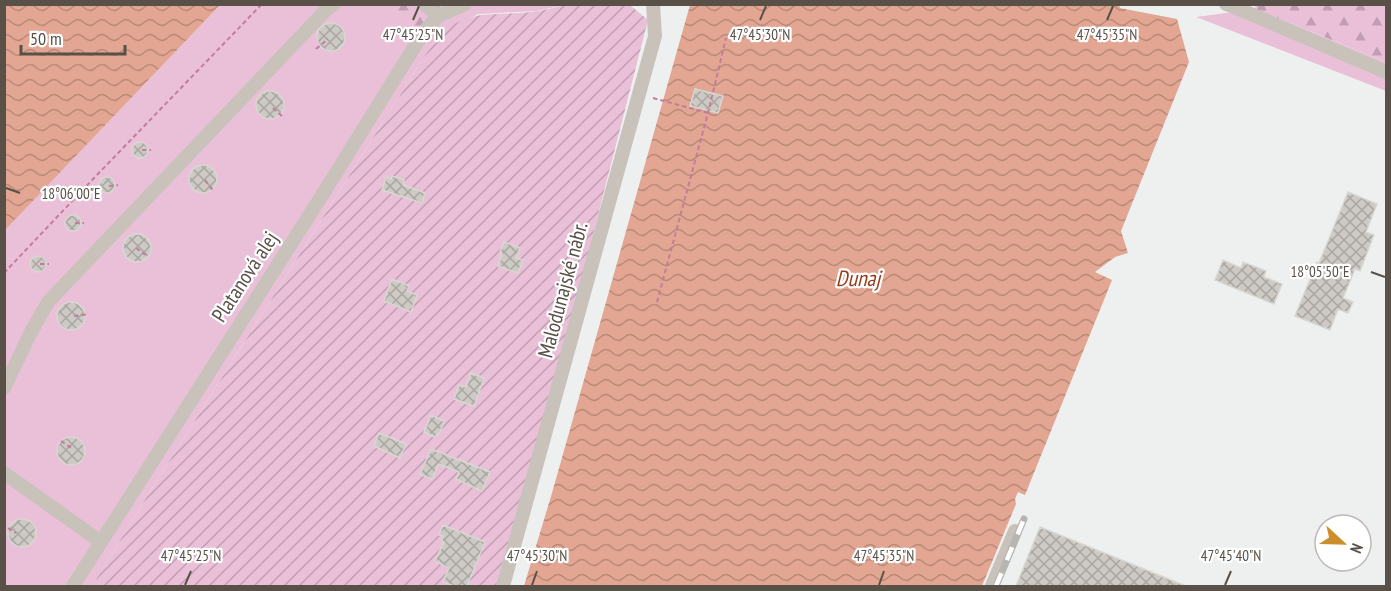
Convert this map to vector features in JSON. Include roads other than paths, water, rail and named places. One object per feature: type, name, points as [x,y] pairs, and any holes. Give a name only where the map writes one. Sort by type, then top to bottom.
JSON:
[{"type":"street","points":[[4,388],[48,302],[334,4]]},
{"type":"street","points":[[424,4],[438,16]]},
{"type":"street","name":"Platanová alej","points":[[73,586],[423,33],[438,16],[465,4]]},
{"type":"street","name":"Malodunajské nábr.","points":[[503,586],[656,36],[653,4]]},
{"type":"street","points":[[1226,4],[1386,72]]},
{"type":"street","points":[[4,473],[100,542]]},
{"type":"street","points":[[992,586],[1015,531]]},
{"type":"water","name":"Dunaj","points":[[1119,4],[1120,8],[1177,19],[1189,62],[1121,231],[1128,253],[1115,257],[1095,272],[1112,280],[1025,495],[1018,492],[1015,499],[1016,504],[982,586],[524,586],[690,5]]},
{"type":"water","points":[[4,5],[220,5],[5,230]]},
{"type":"railway","points":[[996,586],[1024,519]]}]
